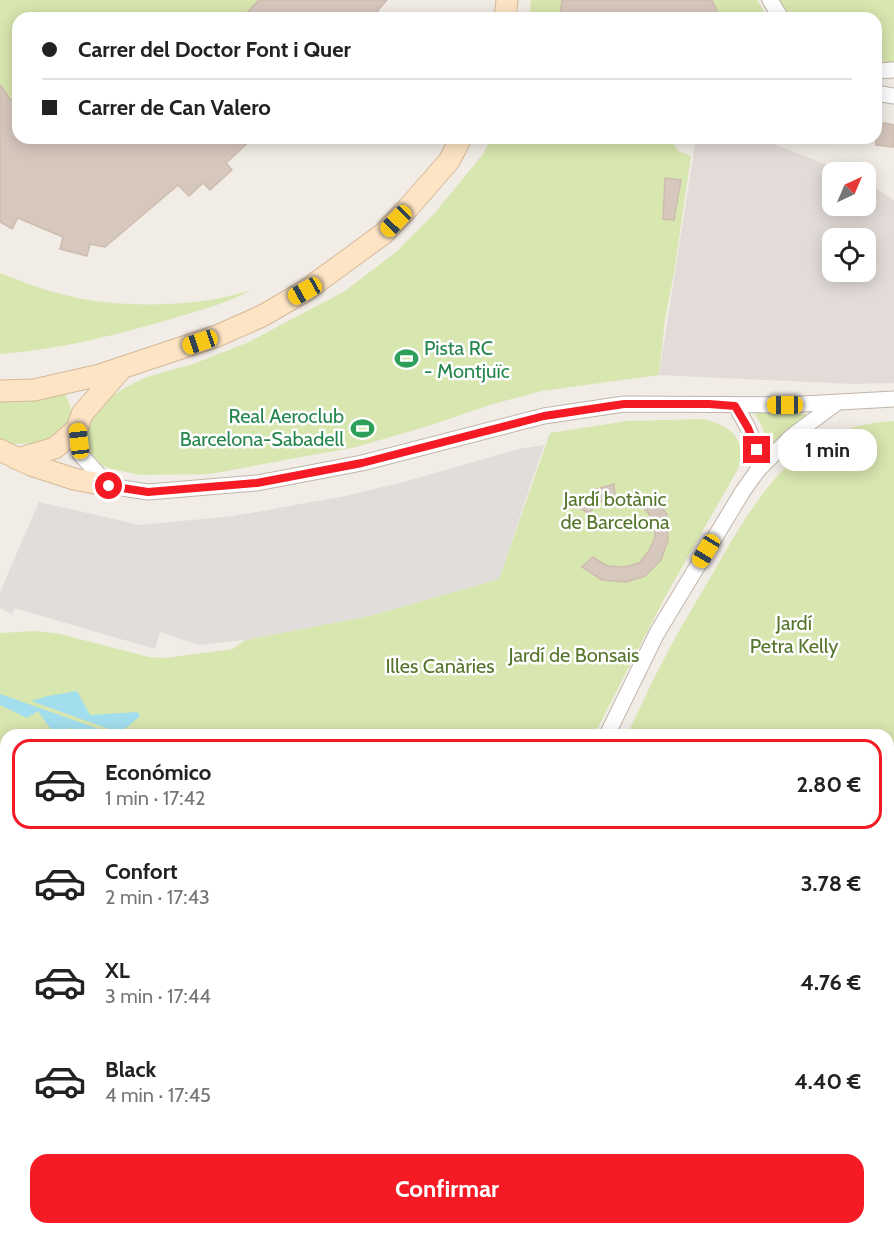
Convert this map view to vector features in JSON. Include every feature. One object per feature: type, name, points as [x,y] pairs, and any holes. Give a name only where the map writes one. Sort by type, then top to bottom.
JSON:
[{"type":"street","points":[[0,391],[34,390],[100,375],[217,336],[262,315],[305,291],[383,234],[448,161],[458,144]]},
{"type":"street","points":[[9,454],[55,448],[123,368]]},
{"type":"street","points":[[65,383],[77,399],[80,454],[109,486]]},
{"type":"street","points":[[9,454],[31,465],[74,479],[148,492],[257,483],[362,463],[544,416],[624,404],[735,406],[894,399]]},
{"type":"street","points":[[610,729],[657,633],[743,491],[758,470],[792,436],[838,402]]},
{"type":"street","points":[[735,406],[757,450],[758,470]]},
{"type":"shaded area","points":[[695,144],[774,144],[822,163],[822,216],[876,216],[876,188],[894,200],[894,383],[852,384],[659,375]]},
{"type":"shaded area","points":[[544,445],[499,579],[369,616],[245,640],[198,645],[160,632],[155,649],[14,608],[12,614],[0,608],[0,592],[39,502],[140,525],[234,516],[345,496],[404,482],[519,449]]},
{"type":"green space","points":[[0,0],[387,0],[378,12],[12,12],[12,144],[68,144],[226,163],[232,170],[210,190],[203,183],[189,196],[178,186],[105,247],[51,232],[0,209]]},
{"type":"green space","points":[[531,0],[562,0],[561,12],[530,12]]},
{"type":"green space","points":[[712,0],[757,0],[764,12],[717,12]]},
{"type":"green space","points":[[777,0],[894,0],[894,63],[882,63],[882,12],[788,12]]},
{"type":"green space","points":[[488,144],[674,144],[678,151],[691,156],[665,319],[659,375],[542,391],[356,447],[210,474],[141,475],[111,469],[102,465],[94,457],[84,438],[85,429],[104,401],[147,377],[193,364],[249,342],[345,291],[396,252],[434,214],[483,154]]},
{"type":"green space","points":[[0,273],[57,293],[111,303],[148,305],[186,303],[250,291],[201,310],[108,336],[43,349],[0,354]]},
{"type":"green space","points":[[64,393],[71,412],[65,432],[41,443],[6,444],[0,439],[0,401]]},
{"type":"green space","points":[[757,413],[805,414],[808,416],[769,447],[762,426],[755,415]]},
{"type":"green space","name":"Jardí botànic de Barcelona","points":[[704,419],[722,426],[732,432],[739,442],[739,467],[665,597],[597,729],[0,729],[0,633],[37,631],[60,634],[149,657],[165,658],[233,649],[245,640],[369,616],[499,579],[550,433],[627,421]]},
{"type":"green space","name":"Jardí Petra Kelly","points":[[894,421],[894,729],[630,729],[680,630],[742,524],[767,488],[796,457],[812,446],[832,435],[872,423]]},
{"type":"water","points":[[77,691],[90,715],[137,712],[140,716],[125,729],[109,729],[31,701]]},
{"type":"water","points":[[0,694],[99,729],[51,729],[38,711],[27,718],[0,705]]},
{"type":"building","points":[[259,0],[387,0],[378,12],[248,12]]},
{"type":"building","points":[[562,0],[712,0],[717,12],[561,12]]},
{"type":"building","points":[[0,85],[12,100],[12,144],[247,144],[226,163],[232,170],[210,190],[203,183],[189,196],[178,185],[105,247],[90,244],[87,256],[60,249],[63,237],[18,218],[12,229],[0,222]]},
{"type":"building","points":[[882,124],[894,125],[894,147],[876,145],[882,144]]},
{"type":"building","points":[[665,178],[681,180],[674,220],[663,219]]},
{"type":"building","points":[[614,484],[615,497],[601,502],[588,513],[578,507],[594,490]]},
{"type":"building","points":[[656,497],[667,515],[668,540],[661,560],[645,576],[626,582],[602,580],[582,567],[593,557],[607,566],[625,567],[639,563],[649,551],[655,537],[654,521],[644,508]]},
{"type":"place","name":"Pista RC - Montjuïc","points":[[406,359]]},
{"type":"place","name":"Real Aeroclub Barcelona-Sabadell","points":[[362,428]]},
{"type":"route","points":[[109,486],[148,492],[257,483],[362,463],[544,416],[624,404],[735,406],[757,450]]},
{"type":"park label","name":"Jardí de Bonsais","points":[[574,655]]},
{"type":"park label","name":"Illes Canàries","points":[[440,666]]}]
